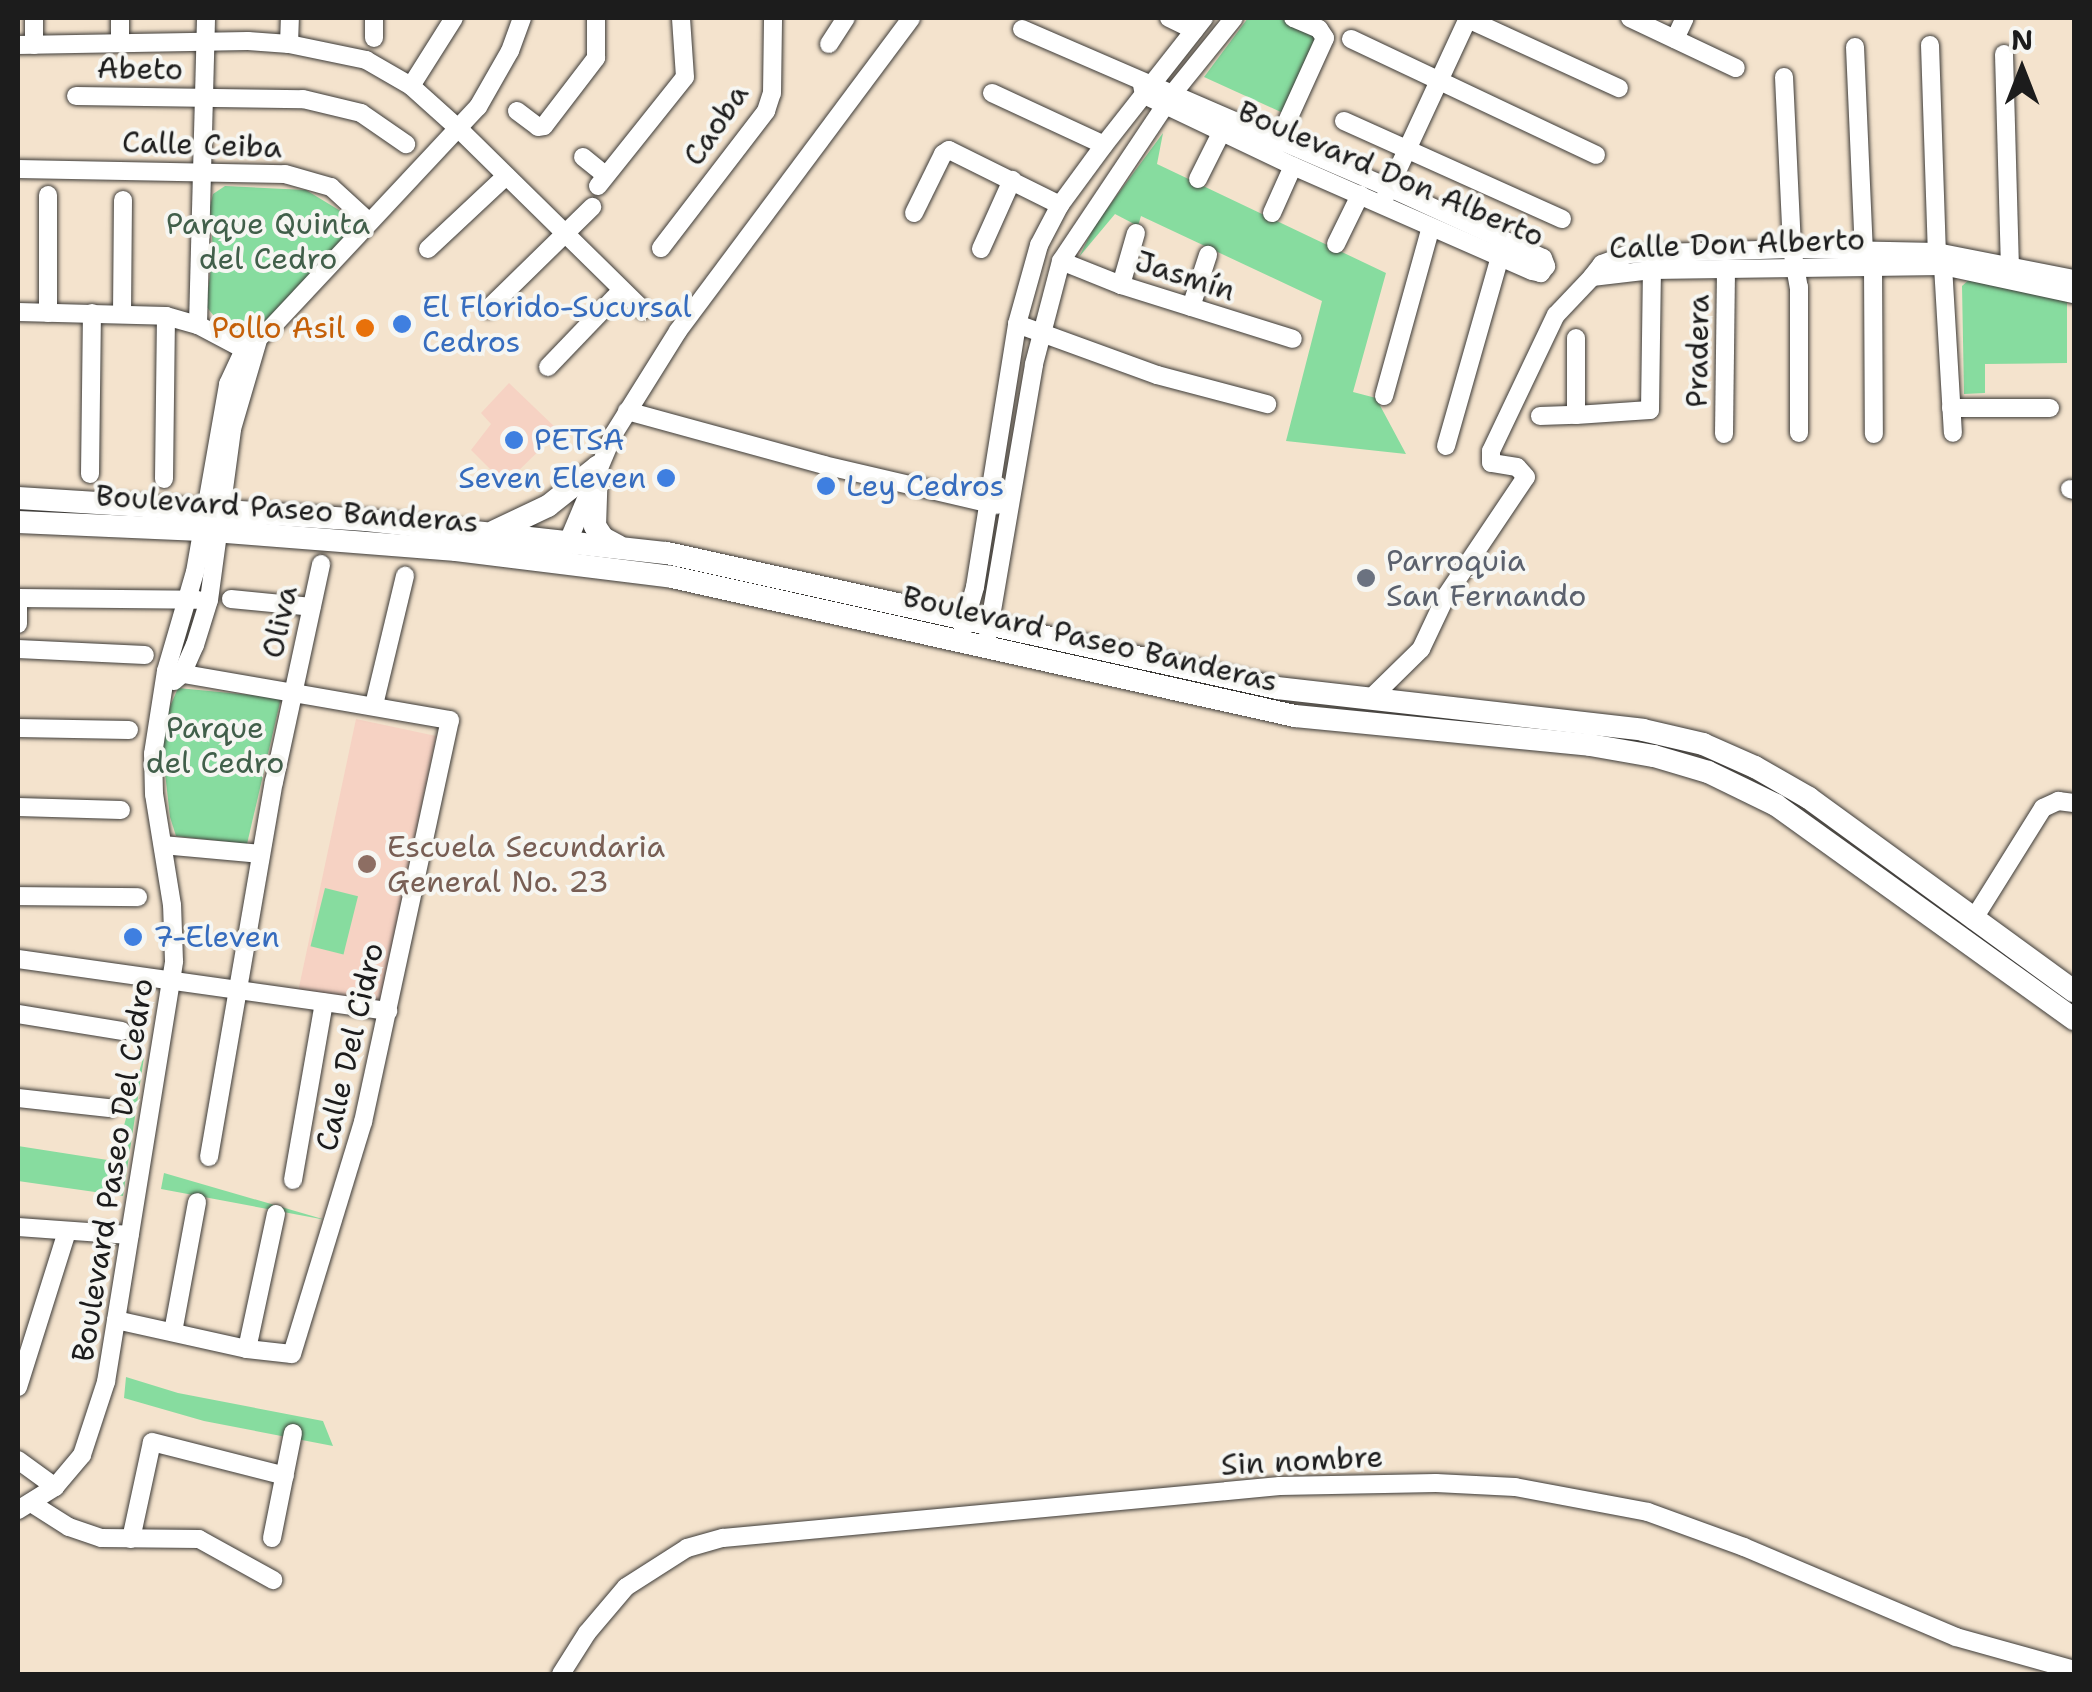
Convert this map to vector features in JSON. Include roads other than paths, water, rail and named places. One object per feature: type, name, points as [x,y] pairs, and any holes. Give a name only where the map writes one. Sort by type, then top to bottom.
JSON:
[{"type":"main road","points":[[491,533],[548,506],[597,467]]},
{"type":"main road","points":[[597,467],[595,526],[603,538],[621,547]]},
{"type":"main road","name":"Boulevard Paseo Banderas","points":[[18,498],[564,551],[621,547],[988,634],[1295,716],[1590,745],[1708,772],[1776,805],[2074,1019]]},
{"type":"main road","name":"Boulevard Paseo Banderas","points":[[18,522],[212,519],[491,533],[672,576],[964,628]]},
{"type":"main road","name":"Boulevard Paseo Banderas","points":[[988,634],[1277,688],[1643,730],[1702,744],[1755,766],[1809,798],[2074,990]]},
{"type":"street","points":[[34,18],[26,46],[120,42],[289,44],[366,60],[411,86],[459,129],[643,310]]},
{"type":"street","points":[[120,18],[120,42]]},
{"type":"street","points":[[198,325],[206,18]]},
{"type":"street","points":[[289,44],[290,18]]},
{"type":"street","points":[[374,18],[374,38]]},
{"type":"street","points":[[411,86],[454,18]]},
{"type":"street","points":[[171,677],[252,348],[459,129],[495,80],[522,18]]},
{"type":"street","points":[[516,111],[538,127],[544,126],[596,58],[596,18]]},
{"type":"street","points":[[583,157],[601,180],[686,75],[681,18]]},
{"type":"street","name":"Caoba","points":[[661,248],[766,111],[772,93],[773,18]]},
{"type":"street","points":[[829,44],[846,18]]},
{"type":"street","points":[[564,551],[597,467],[627,411],[698,302],[912,18]]},
{"type":"street","points":[[964,628],[1017,324],[1039,245],[1060,205],[1146,87],[1199,24],[1169,18]]},
{"type":"street","points":[[988,634],[1034,364],[1061,261],[1169,99],[1234,18]]},
{"type":"street","points":[[1275,147],[1324,38],[1319,29],[1293,18]]},
{"type":"street","points":[[1386,196],[1468,18],[1619,88]]},
{"type":"street","points":[[1630,18],[1736,68]]},
{"type":"street","points":[[1674,39],[1685,18]]},
{"type":"street","name":"Boulevard Don Alberto","points":[[1022,29],[1502,248]]},
{"type":"street","points":[[1351,39],[1596,155]]},
{"type":"street","points":[[1930,46],[1952,433]]},
{"type":"street","points":[[1856,47],[1874,434]]},
{"type":"street","points":[[2004,54],[2010,266]]},
{"type":"street","points":[[1784,77],[1795,259],[1798,433]]},
{"type":"street","points":[[992,93],[1104,145]]},
{"type":"street","name":"Abeto","points":[[76,96],[303,99],[361,113],[406,144]]},
{"type":"street","name":"Boulevard Don Alberto","points":[[1169,99],[1222,132],[1275,147],[1293,166],[1360,195],[1386,196],[1431,226],[1502,248]]},
{"type":"street","points":[[1344,121],[1562,219]]},
{"type":"street","points":[[1198,179],[1222,132]]},
{"type":"street","points":[[914,213],[943,154],[950,150],[1060,205]]},
{"type":"street","points":[[1272,214],[1293,166]]},
{"type":"street","name":"Calle Ceiba","points":[[18,169],[310,178],[330,187],[370,222]]},
{"type":"street","points":[[428,249],[506,176]]},
{"type":"street","points":[[981,249],[1012,180]]},
{"type":"street","points":[[48,195],[48,312]]},
{"type":"street","points":[[1336,244],[1360,195]]},
{"type":"street","points":[[122,314],[123,200]]},
{"type":"street","points":[[488,309],[592,207]]},
{"type":"street","points":[[1384,396],[1431,226]]},
{"type":"street","points":[[1121,285],[1136,233]]},
{"type":"street","points":[[1446,446],[1502,248]]},
{"type":"street","name":"Calle Don Alberto","points":[[1592,277],[1602,264],[1629,254],[1940,259],[2010,266],[2074,279]]},
{"type":"street","points":[[1190,307],[1208,255]]},
{"type":"street","name":"Calle Don Alberto","points":[[1592,277],[1795,259]]},
{"type":"street","name":"Calle Don Alberto","points":[[1940,259],[2074,294]]},
{"type":"street","name":"Jasmín","points":[[1061,261],[1121,285],[1293,338]]},
{"type":"street","name":"Pradera","points":[[1724,434],[1726,268]]},
{"type":"street","points":[[1540,416],[1644,413],[1652,407],[1652,270]]},
{"type":"street","points":[[1368,700],[1421,649],[1446,596],[1526,477],[1524,470],[1491,463],[1491,450],[1556,315],[1592,277]]},
{"type":"street","points":[[548,367],[621,291]]},
{"type":"street","points":[[18,312],[166,316],[252,348]]},
{"type":"street","points":[[90,474],[92,313]]},
{"type":"street","points":[[164,478],[166,316]]},
{"type":"street","points":[[1017,324],[1157,375],[1266,404]]},
{"type":"street","points":[[1576,338],[1576,415]]},
{"type":"street","points":[[1010,360],[1034,364]]},
{"type":"street","points":[[1950,408],[2050,408]]},
{"type":"street","points":[[627,411],[1012,508]]},
{"type":"street","points":[[171,677],[207,607],[212,519]]},
{"type":"street","name":"Oliva","points":[[209,1157],[235,989],[320,564]]},
{"type":"street","points":[[374,705],[404,576]]},
{"type":"street","points":[[18,624],[18,598],[138,600],[168,612],[186,606],[207,607]]},
{"type":"street","points":[[231,599],[312,607]]},
{"type":"street","points":[[18,649],[145,655]]},
{"type":"street","name":"Calle Del Cidro","points":[[116,1320],[248,1350],[292,1354],[363,1122],[450,720],[294,690],[171,677]]},
{"type":"street","name":"Boulevard Paseo Del Cedro","points":[[24,1507],[54,1487],[82,1456],[106,1382],[171,982],[174,933],[152,777],[156,732],[171,677]]},
{"type":"street","points":[[18,728],[129,730]]},
{"type":"street","points":[[1973,920],[2043,808],[2058,801],[2074,804]]},
{"type":"street","points":[[18,806],[121,810]]},
{"type":"street","points":[[163,846],[261,854]]},
{"type":"street","points":[[18,896],[138,897]]},
{"type":"street","points":[[18,959],[388,1010]]},
{"type":"street","points":[[292,1180],[324,1003]]},
{"type":"street","points":[[18,1014],[122,1031]]},
{"type":"street","points":[[18,1098],[109,1108]]},
{"type":"street","points":[[174,1332],[197,1202]]},
{"type":"street","points":[[248,1350],[276,1214]]},
{"type":"street","points":[[18,1227],[130,1235]]},
{"type":"street","points":[[18,1387],[67,1232]]},
{"type":"street","points":[[272,1538],[294,1433]]},
{"type":"street","points":[[131,1539],[152,1442],[285,1476]]},
{"type":"street","points":[[18,1460],[54,1487]]},
{"type":"street","name":"Sin nombre","points":[[561,1674],[587,1632],[626,1587],[687,1548],[723,1538],[1280,1486],[1436,1483],[1515,1487],[1648,1512],[1744,1546],[1956,1636],[2074,1670]]},
{"type":"street","points":[[24,1507],[101,1538],[199,1539],[273,1580]]},
{"type":"place","name":"El Florido-Sucursal Cedros","points":[[402,324]]},
{"type":"place","name":"Pollo Asil","points":[[365,328]]},
{"type":"place","name":"PETSA","points":[[514,440]]},
{"type":"place","name":"Seven Eleven","points":[[666,478]]},
{"type":"place","name":"Ley Cedros","points":[[826,486]]},
{"type":"place","name":"Parroquia San Fernando","points":[[1366,578]]},
{"type":"place","name":"Escuela Secundaria General No. 23","points":[[367,864]]},
{"type":"place","name":"7-Eleven","points":[[133,937]]},
{"type":"park label","name":"Parque Quinta del Cedro","points":[[268,241]]},
{"type":"park label","name":"Parque del Cedro","points":[[215,745]]}]
